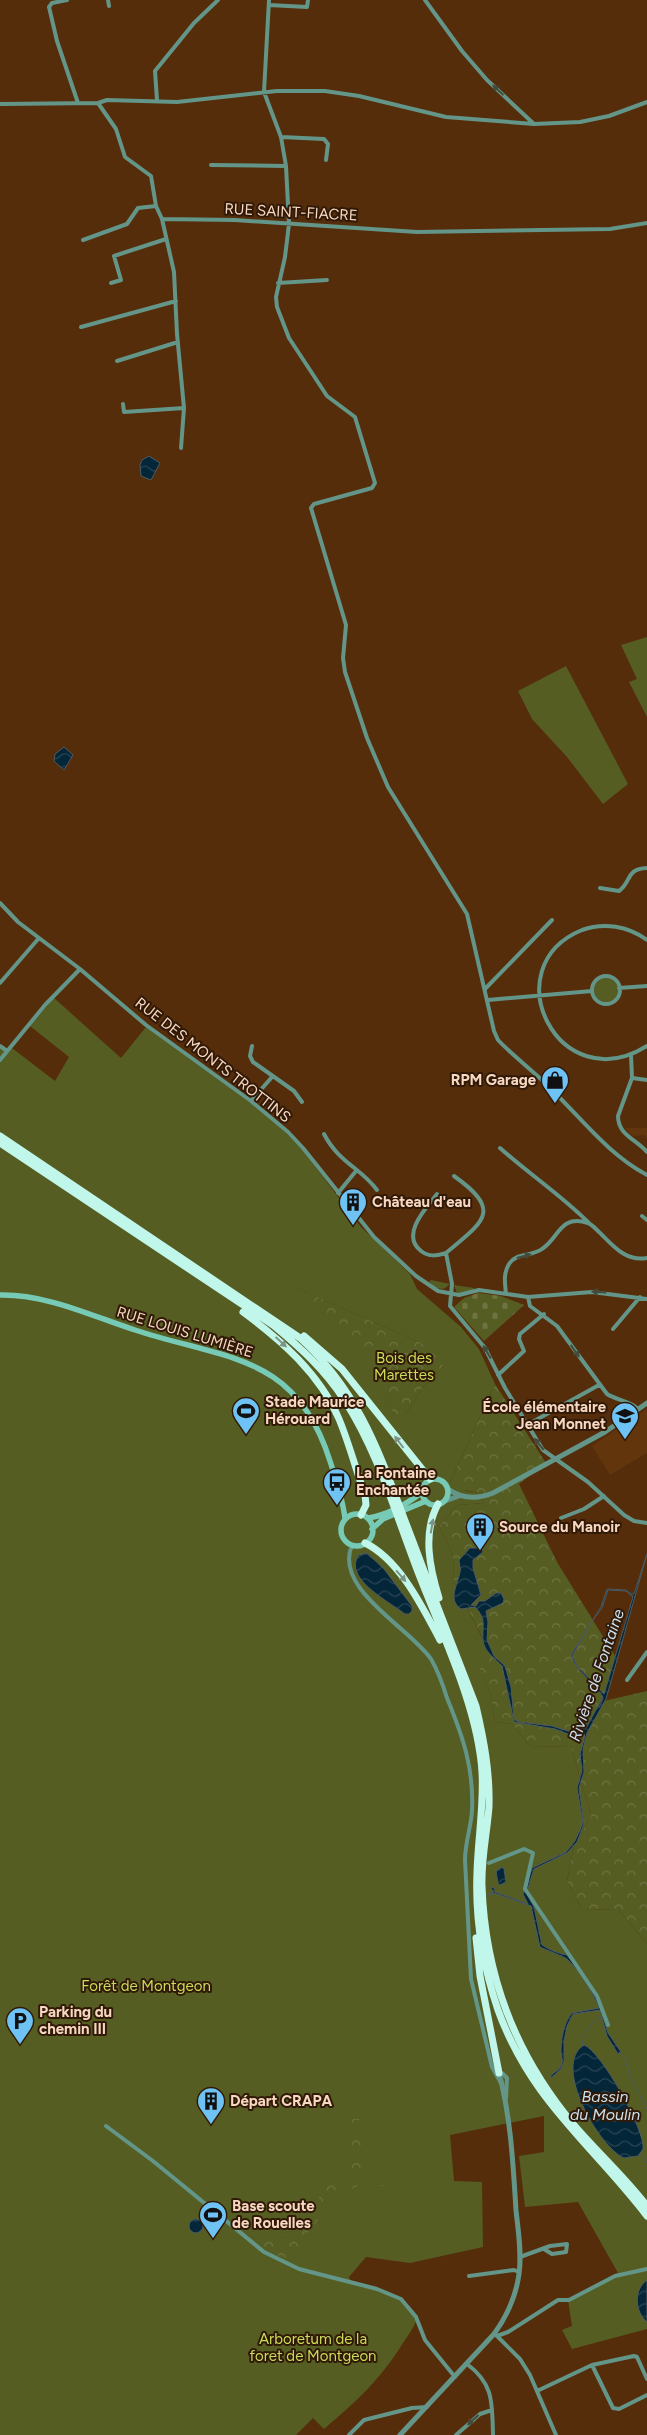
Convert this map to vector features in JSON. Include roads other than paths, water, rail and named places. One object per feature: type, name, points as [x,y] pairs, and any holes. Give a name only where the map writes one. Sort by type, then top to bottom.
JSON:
[{"type":"highway","points":[[0,1136],[300,1338],[337,1376],[364,1419],[474,1723],[482,1772],[474,1916],[480,1976],[497,2074]]},
{"type":"highway","points":[[0,1143],[273,1325],[306,1351],[322,1369],[355,1418],[393,1498]]},
{"type":"highway","points":[[173,1259],[269,1331],[296,1355],[321,1387],[338,1417],[365,1495],[366,1504],[361,1516]]},
{"type":"highway","points":[[216,1280],[279,1318],[321,1349],[342,1370],[430,1480]]},
{"type":"highway","points":[[442,1502],[432,1526],[429,1564],[456,1656]]},
{"type":"highway","points":[[402,1522],[476,1706],[487,1758],[488,1809],[482,1884],[490,1962],[504,2009],[525,2056],[555,2102],[647,2206]]},
{"type":"highway","points":[[365,1543],[385,1558],[410,1587],[455,1670]]},
{"type":"highway","points":[[477,1872],[478,1912],[484,1958],[498,2008],[512,2044],[524,2068],[553,2109],[647,2216]]},
{"type":"main road","name":"RUE LOUIS LUMIÈRE","points":[[0,1295],[22,1296],[50,1302],[180,1344],[243,1360],[267,1372],[291,1391],[313,1421],[326,1450],[343,1505],[345,1520]]},
{"type":"main road","points":[[440,1479],[448,1489],[442,1502],[426,1501],[383,1519],[372,1529],[371,1537],[365,1543],[352,1545],[342,1534],[345,1520],[361,1516],[377,1517],[412,1500],[422,1492],[424,1484],[430,1480],[440,1479]]},
{"type":"main road","points":[[422,1492],[426,1501]]},
{"type":"main road","points":[[343,1505],[361,1516],[372,1529]]},
{"type":"street","points":[[67,0],[52,4],[49,7],[57,41],[78,103]]},
{"type":"street","points":[[108,0],[109,6]]},
{"type":"street","points":[[157,100],[155,71],[194,23],[218,0]]},
{"type":"street","points":[[308,0],[307,7],[269,2],[264,92],[281,136],[286,166],[289,224],[285,257],[278,283],[277,307],[289,338],[327,396],[355,417],[375,483],[374,486],[314,504],[311,508],[346,625],[343,658],[345,672],[380,772],[401,809],[462,905],[470,924],[494,1031],[502,1044],[553,1090],[600,1141],[622,1160],[647,1175]]},
{"type":"street","points":[[425,0],[462,51],[487,80],[534,124]]},
{"type":"street","points":[[0,104],[98,103],[107,100],[197,101],[264,92],[306,90],[339,92],[431,115],[534,124],[580,122],[610,116],[647,102]]},
{"type":"street","points":[[98,103],[116,129],[125,157],[151,176],[156,206],[162,219],[174,272],[184,408],[181,448]]},
{"type":"street","points":[[281,136],[324,139],[328,144],[326,160]]},
{"type":"street","points":[[211,165],[286,166]]},
{"type":"street","points":[[83,240],[127,224],[138,208],[156,206]]},
{"type":"street","name":"RUE SAINT-FIACRE","points":[[162,219],[235,220],[418,232],[610,229],[647,223]]},
{"type":"street","points":[[111,282],[121,280],[114,256],[166,240]]},
{"type":"street","points":[[278,283],[327,280]]},
{"type":"street","points":[[81,327],[176,301]]},
{"type":"street","points":[[117,361],[178,342]]},
{"type":"street","points":[[123,404],[124,412],[184,408]]},
{"type":"street","points":[[600,888],[619,891],[630,873],[639,868],[647,868]]},
{"type":"street","name":"RUE DES MONTS TROTTINS","points":[[0,903],[18,922],[80,969],[146,1025],[251,1100],[303,1148],[374,1238],[416,1276],[438,1291],[465,1295],[479,1290],[528,1297],[592,1292],[647,1298]]},
{"type":"street","points":[[486,989],[552,920]]},
{"type":"street","points":[[647,940],[632,931],[618,927],[588,928],[574,934],[557,948],[544,967],[539,996],[543,1014],[551,1030],[563,1044],[578,1054],[595,1059],[614,1060],[631,1055],[647,1046]]},
{"type":"street","points":[[0,983],[39,938]]},
{"type":"street","points":[[0,1060],[45,1005],[80,969]]},
{"type":"street","points":[[602,976],[615,979],[620,988],[615,1000],[606,1004],[598,1001],[592,991],[595,981],[602,976]]},
{"type":"street","points":[[620,988],[647,986]]},
{"type":"street","points":[[488,1000],[592,991]]},
{"type":"street","points":[[0,1046],[7,1051]]},
{"type":"street","points":[[252,1046],[250,1056],[253,1062],[294,1091],[302,1102]]},
{"type":"street","points":[[631,1055],[632,1078],[618,1116],[618,1122],[623,1132],[647,1152]]},
{"type":"street","points":[[251,1100],[272,1077]]},
{"type":"street","points":[[632,1078],[647,1080]]},
{"type":"street","points":[[324,1134],[342,1159],[371,1182],[377,1190]]},
{"type":"street","points":[[500,1148],[575,1208],[620,1253],[630,1258],[647,1258]]},
{"type":"street","points":[[338,1193],[356,1171]]},
{"type":"street","points":[[437,1194],[417,1221],[413,1236],[417,1248],[422,1252],[436,1256],[446,1253],[476,1228],[482,1220],[484,1210],[481,1199],[474,1191],[454,1176]]},
{"type":"street","points":[[572,1221],[575,1208]]},
{"type":"street","points":[[642,1216],[647,1220]]},
{"type":"street","points":[[506,1294],[505,1279],[509,1264],[520,1255],[542,1250],[562,1226],[572,1221],[589,1223]]},
{"type":"street","points":[[446,1253],[452,1284],[450,1306],[480,1340],[538,1445],[604,1496],[628,1518],[647,1522]]},
{"type":"street","points":[[528,1297],[530,1306],[544,1314],[557,1326],[599,1385],[614,1399],[635,1406],[638,1409]]},
{"type":"street","points":[[614,1329],[640,1297]]},
{"type":"street","points":[[498,1375],[524,1351],[518,1339],[520,1334],[544,1314]]},
{"type":"street","points":[[527,1425],[599,1385]]},
{"type":"street","points":[[442,1502],[462,1496],[486,1496],[605,1432],[647,1403]]},
{"type":"street","points":[[448,1489],[462,1496]]},
{"type":"street","points":[[561,1518],[584,1509],[604,1496]]},
{"type":"street","points":[[352,1545],[349,1566],[352,1578],[360,1590],[414,1640],[431,1660],[466,1748],[472,1777],[472,1814],[465,1842],[471,1978],[497,2074],[506,2098],[520,2257],[520,2272],[513,2300],[496,2335],[466,2364],[400,2435]]},
{"type":"street","points":[[626,1680],[647,1652]]},
{"type":"street","points":[[489,1863],[524,1849],[533,1853],[526,1891],[597,1996],[608,2025]]},
{"type":"street","points":[[465,1860],[472,1861]]},
{"type":"street","points":[[497,2074],[505,2075],[508,2081],[506,2098]]},
{"type":"street","points":[[106,2126],[156,2163],[264,2252],[299,2269],[377,2289],[401,2299],[416,2317],[425,2340],[455,2377]]},
{"type":"street","points":[[520,2257],[550,2246],[567,2244],[566,2252],[552,2254],[544,2249]]},
{"type":"street","points":[[496,2335],[508,2332],[558,2300],[569,2300],[616,2276],[647,2268]]},
{"type":"street","points":[[469,2276],[514,2270],[520,2272]]},
{"type":"street","points":[[496,2335],[520,2359],[530,2375],[556,2435]]},
{"type":"street","points":[[537,2391],[592,2366],[634,2356],[637,2357],[647,2379]]},
{"type":"street","points":[[466,2364],[487,2384],[491,2397],[493,2435]]},
{"type":"street","points":[[592,2366],[613,2408],[619,2409],[647,2395]]},
{"type":"street","points":[[349,2435],[364,2420],[412,2408],[427,2408]]},
{"type":"street","points":[[456,2435],[484,2411],[492,2410]]},
{"type":"water","points":[[149,456],[160,463],[151,480],[141,476],[140,465],[142,460]]},
{"type":"water","points":[[64,747],[73,755],[64,770],[54,761],[55,754]]},
{"type":"water","points":[[470,1548],[482,1548],[483,1552],[473,1560],[473,1568],[481,1595],[471,1605],[476,1606],[479,1601],[485,1601],[496,1593],[501,1593],[504,1599],[503,1603],[486,1611],[488,1622],[487,1640],[494,1656],[505,1666],[511,1687],[514,1719],[519,1722],[552,1726],[571,1732],[586,1728],[603,1697],[580,1671],[573,1660],[571,1655],[589,1626],[572,1656],[577,1666],[604,1694],[633,1597],[626,1591],[608,1590],[602,1608],[593,1619],[601,1607],[607,1589],[626,1590],[634,1594],[647,1554],[606,1699],[587,1733],[583,1749],[584,1772],[579,1788],[584,1824],[577,1842],[567,1853],[534,1869],[527,1891],[526,1888],[532,1868],[566,1852],[575,1841],[583,1823],[577,1788],[582,1771],[580,1754],[585,1736],[583,1732],[568,1734],[555,1729],[514,1722],[502,1666],[488,1652],[484,1644],[481,1615],[475,1607],[461,1609],[455,1601],[454,1592],[460,1570],[459,1560]]},
{"type":"water","points":[[367,1553],[384,1569],[412,1606],[412,1611],[409,1614],[405,1614],[379,1596],[362,1581],[355,1564],[359,1555]]},
{"type":"water","points":[[502,1867],[506,1882],[500,1885],[498,1884],[496,1871]]},
{"type":"water","points":[[490,1887],[494,1888],[495,1892],[528,1904],[523,1894],[525,1890],[534,1907],[542,1945],[567,1955],[596,1994],[608,2033],[621,2052],[618,2054],[607,2036],[600,2010],[573,2014],[567,2026],[564,2041],[564,2061],[561,2069],[550,2077],[561,2065],[562,2036],[569,2017],[572,2013],[599,2008],[586,1982],[572,1964],[565,1958],[540,1947],[531,1906],[494,1893],[486,1896],[494,1892]]},
{"type":"water","name":"Bassin du Moulin","points":[[584,2045],[592,2050],[601,2061],[630,2110],[642,2140],[643,2149],[638,2156],[624,2158],[614,2151],[592,2123],[583,2105],[576,2087],[573,2070],[575,2055]]},
{"type":"water","points":[[196,2219],[201,2221],[203,2226],[201,2231],[196,2233],[191,2231],[189,2226],[191,2221]]},
{"type":"water","points":[[647,2280],[647,2322],[640,2313],[637,2301],[639,2289]]},
{"type":"waterway","name":"Rivière de Fontaine","points":[[599,1707],[603,1699]]},
{"type":"waterway","name":"Rivière de Fontaine","points":[[582,2046],[588,2028],[602,2016]]},
{"type":"waterway","points":[[619,2052],[625,2059],[629,2074],[647,2109]]},
{"type":"waterway","points":[[640,2154],[647,2163]]},
{"type":"place","name":"RPM Garage","points":[[555,1104]]},
{"type":"place","name":"Château d'eau","points":[[353,1226]]},
{"type":"place","name":"Stade Maurice Hérouard","points":[[246,1435]]},
{"type":"place","name":"École élémentaire Jean Monnet","points":[[625,1440]]},
{"type":"place","name":"La Fontaine Enchantée","points":[[337,1506]]},
{"type":"place","name":"Source du Manoir","points":[[480,1551]]},
{"type":"place","name":"Parking du chemin III","points":[[20,2045]]},
{"type":"place","name":"Départ CRAPA","points":[[211,2125]]},
{"type":"place","name":"Base scoute de Rouelles","points":[[213,2239]]},
{"type":"park label","name":"Bois des Marettes","points":[[404,1366]]},
{"type":"park label","name":"Forêt de Montgeon","points":[[146,1986]]},
{"type":"park label","name":"Arboretum de la foret de Montgeon","points":[[313,2348]]}]
